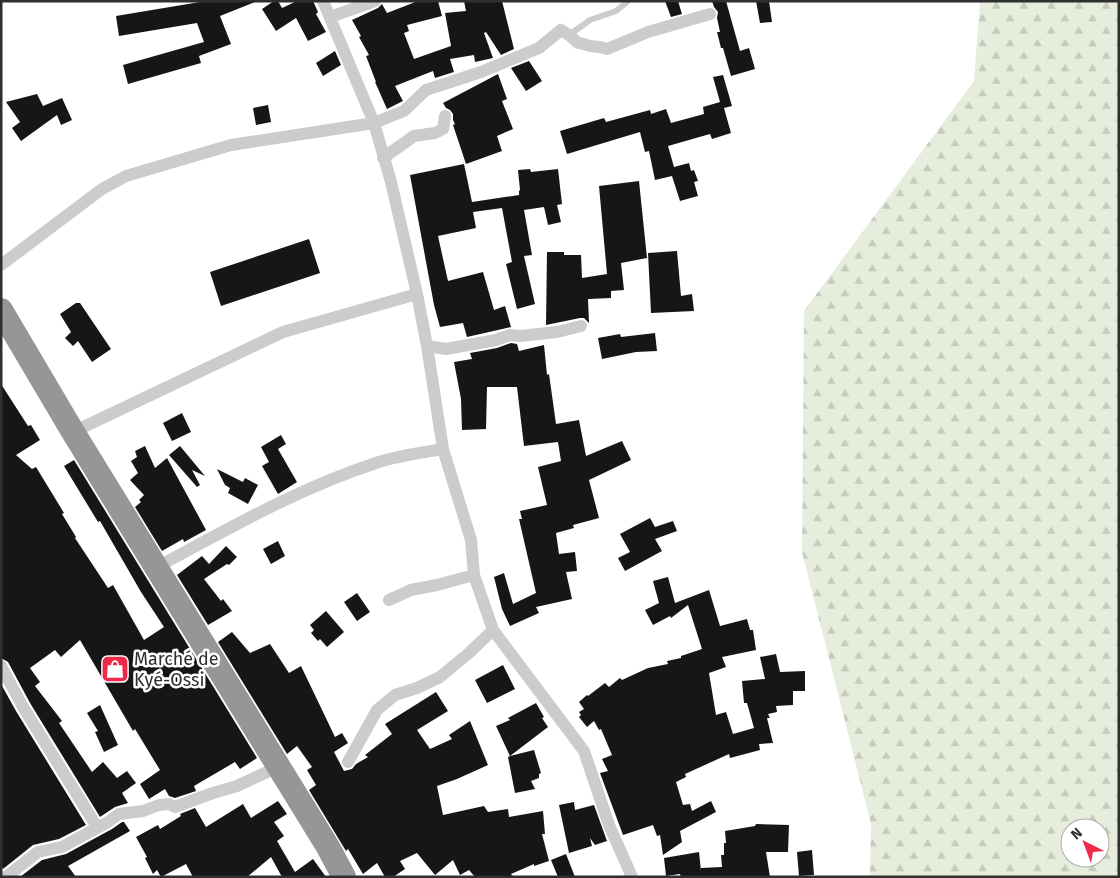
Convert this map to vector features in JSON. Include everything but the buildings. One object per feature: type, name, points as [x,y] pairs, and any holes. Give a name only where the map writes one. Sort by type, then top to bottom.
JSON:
[{"type":"highway","points":[[1,310],[328,847],[344,877]]},
{"type":"street","points":[[323,1],[374,123],[400,214],[427,346],[443,448],[470,540],[474,575],[493,630],[584,751],[609,825],[632,877]]},
{"type":"street","points":[[330,17],[375,1]]},
{"type":"street","points":[[1,265],[102,190],[126,176],[231,146],[374,123],[404,111],[426,90],[481,72],[539,48],[561,30],[578,43],[607,49],[648,32],[710,14]]},
{"type":"street","points":[[383,158],[414,136],[434,133],[443,129],[445,116]]},
{"type":"street","points":[[74,432],[283,332],[417,294]]},
{"type":"street","points":[[427,346],[446,348],[510,336],[557,332],[580,326]]},
{"type":"street","points":[[157,567],[254,515],[339,477],[384,461],[443,448]]},
{"type":"street","points":[[389,600],[411,590],[474,575]]},
{"type":"street","points":[[348,762],[377,710],[395,695],[417,688],[440,676],[469,653],[493,630]]},
{"type":"street","points":[[1,666],[23,707],[97,827]]},
{"type":"street","points":[[6,877],[38,852],[62,847],[119,814],[143,811],[159,804],[169,804],[175,807],[236,786],[278,767]]},
{"type":"lane","points":[[569,35],[590,20],[616,11],[626,2]]},
{"type":"green space","points":[[980,1],[1119,1],[1119,877],[870,877],[871,824],[802,552],[804,311],[974,81]]},
{"type":"place","name":"Marché de Kyé-Ossi","points":[[115,669]]}]
